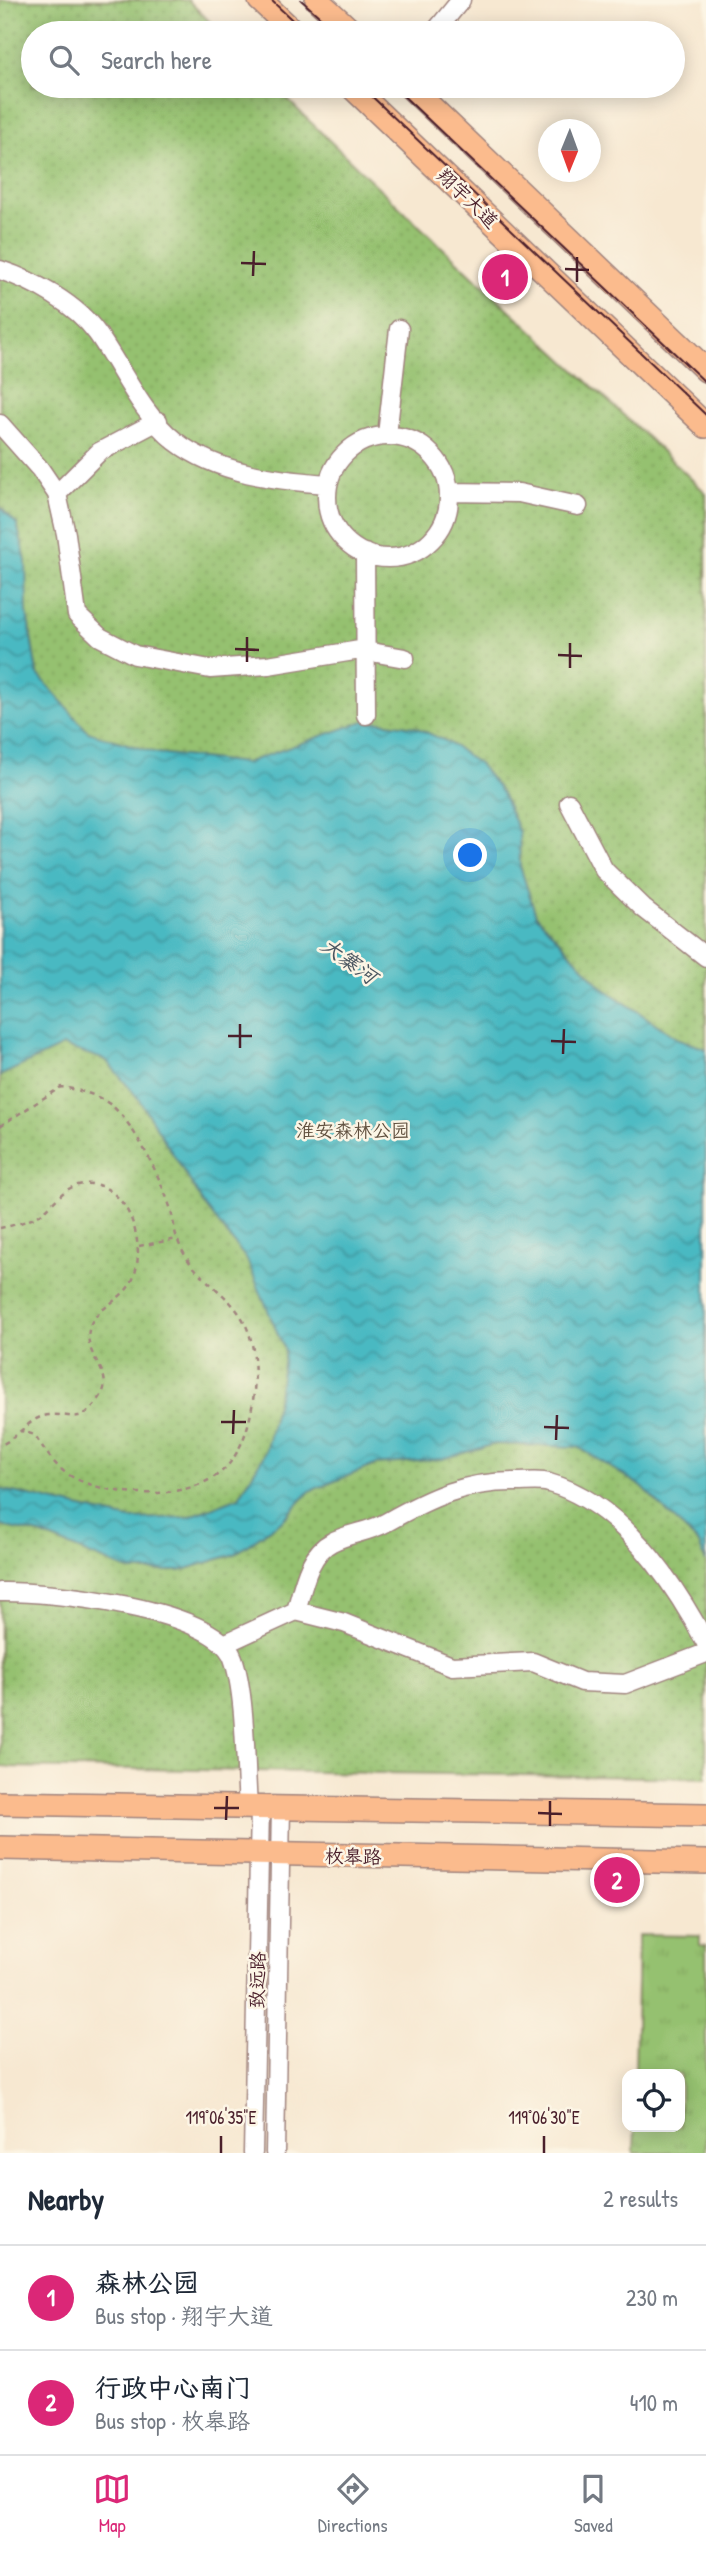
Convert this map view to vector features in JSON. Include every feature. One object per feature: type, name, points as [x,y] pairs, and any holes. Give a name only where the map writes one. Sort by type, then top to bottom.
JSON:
[{"type":"main road","points":[[260,0],[282,21]]},
{"type":"main road","points":[[317,0],[340,21]]},
{"type":"main road","name":"翔宇大道","points":[[364,98],[706,426]]},
{"type":"main road","name":"翔宇大道","points":[[422,98],[706,370]]},
{"type":"main road","points":[[0,1803],[706,1815]]},
{"type":"main road","name":"枚皋路","points":[[0,1848],[706,1862]]},
{"type":"street","points":[[443,21],[461,0]]},
{"type":"street","points":[[0,270],[28,279],[96,331],[142,403],[175,441],[227,468],[286,481],[327,484]]},
{"type":"street","points":[[387,435],[399,329]]},
{"type":"street","points":[[57,495],[99,452],[158,421]]},
{"type":"street","points":[[0,424],[40,469],[57,495],[66,534],[77,615],[100,637],[135,655],[210,669],[268,665],[365,651],[405,658]]},
{"type":"street","points":[[387,435],[407,439],[425,448],[439,463],[449,492],[445,521],[434,538],[418,551],[398,558],[378,558],[343,540],[332,523],[327,504],[327,484],[335,465],[349,450],[366,440],[387,435]]},
{"type":"street","points":[[449,492],[519,493],[578,506]]},
{"type":"street","points":[[365,553],[366,715]]},
{"type":"street","points":[[569,803],[604,870],[643,908],[706,957]]},
{"type":"street","points":[[296,1611],[312,1561],[330,1542],[380,1526],[429,1498],[484,1482],[548,1482],[585,1498],[637,1541],[677,1588],[706,1643]]},
{"type":"street","points":[[0,1592],[33,1591],[137,1608],[196,1625],[224,1644],[296,1611],[344,1623],[452,1665],[533,1662],[582,1682],[625,1684],[706,1653]]},
{"type":"street","name":"致远路","points":[[224,1644],[233,1658],[270,1855],[275,2153]]},
{"type":"street","points":[[253,2153],[270,1855]]},
{"type":"path","points":[[0,1126],[61,1087],[85,1091],[111,1106],[130,1128],[146,1155],[170,1210],[177,1240],[187,1260],[232,1301],[246,1322],[254,1356],[250,1418],[229,1463],[214,1478],[168,1493],[116,1489],[69,1475],[50,1458],[35,1435],[21,1431]]},
{"type":"path","points":[[0,1228],[37,1216],[62,1192],[83,1184],[106,1188],[124,1206],[135,1227],[139,1245],[133,1279],[119,1300],[96,1315],[90,1326],[87,1342],[95,1362],[106,1375],[105,1390],[85,1415],[70,1419],[48,1415],[28,1424],[12,1441],[0,1445]]},
{"type":"path","points":[[139,1245],[177,1240]]},
{"type":"green space","name":"淮安森林公园","points":[[0,0],[188,0],[209,21],[21,21],[21,98],[286,98],[706,493],[706,1778],[0,1767]]},
{"type":"green space","points":[[638,1935],[700,1936],[700,1945],[706,1946],[706,2153],[634,2153],[635,2132],[685,2132],[685,2069],[635,2069]]},
{"type":"water","name":"大寨河","points":[[0,507],[17,524],[26,561],[27,613],[37,673],[88,732],[157,753],[245,763],[367,720],[415,727],[448,742],[480,765],[502,793],[519,832],[520,866],[536,915],[603,988],[677,1038],[706,1049],[706,1562],[699,1544],[642,1487],[578,1447],[495,1444],[442,1459],[375,1465],[310,1491],[284,1519],[235,1554],[180,1571],[130,1571],[40,1534],[0,1526],[0,1489],[130,1519],[188,1517],[239,1497],[265,1453],[285,1351],[247,1260],[206,1207],[138,1098],[106,1060],[63,1046],[0,1076]]},
{"type":"tram line","points":[[271,0],[293,21]]},
{"type":"tram line","points":[[301,0],[325,21]]},
{"type":"tram line","points":[[374,98],[706,415]]},
{"type":"tram line","points":[[406,98],[706,383]]},
{"type":"place","name":"森林公园","points":[[505,277]]},
{"type":"place","name":"行政中心南门","points":[[617,1880]]}]
